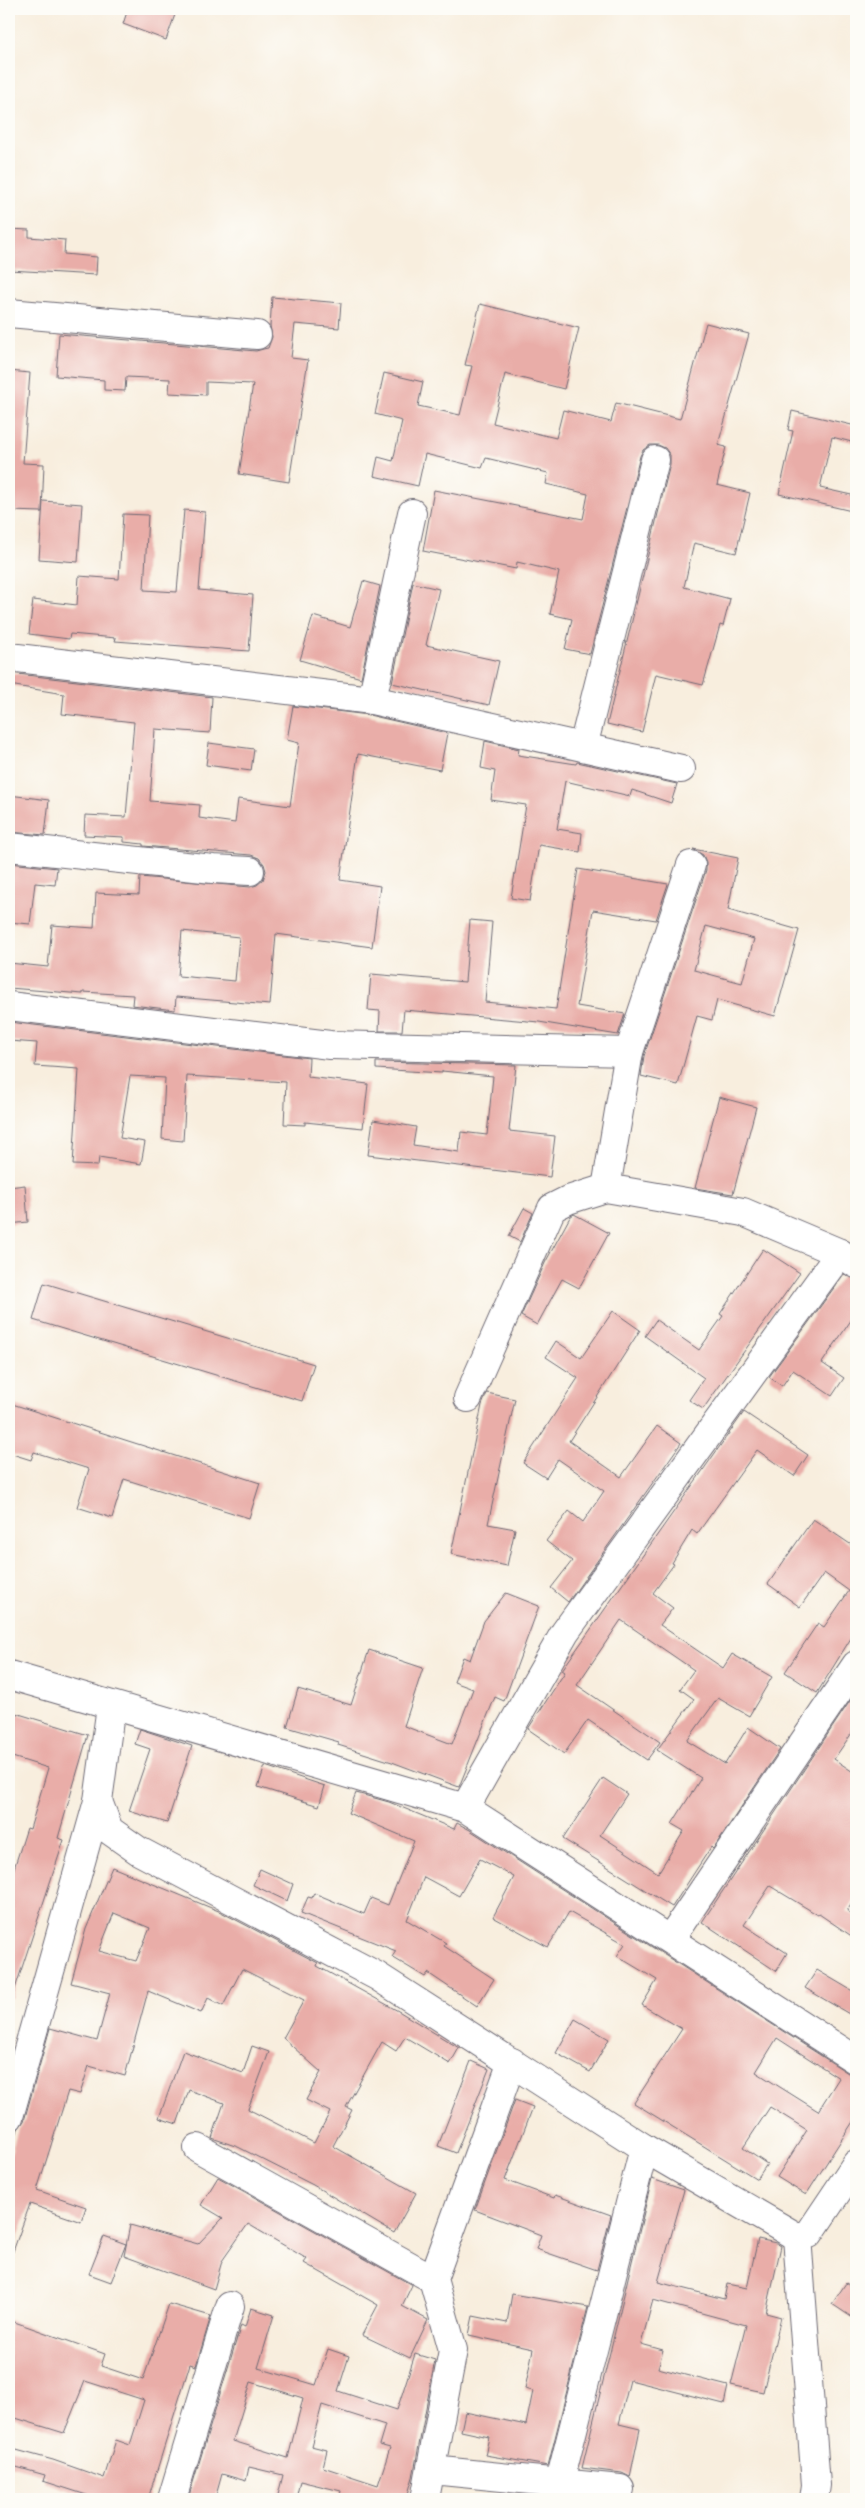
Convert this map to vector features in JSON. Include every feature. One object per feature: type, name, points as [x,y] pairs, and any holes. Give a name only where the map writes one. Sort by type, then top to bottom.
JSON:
[{"type":"street","points":[[9,313],[257,335]]},
{"type":"street","points":[[583,747],[656,460]]},
{"type":"street","points":[[372,700],[412,513]]},
{"type":"street","points":[[9,657],[372,700],[681,769]]},
{"type":"street","points":[[9,847],[213,869],[250,871]]},
{"type":"street","points":[[606,1188],[629,1052],[691,866]]},
{"type":"street","points":[[9,1006],[330,1045],[629,1052]]},
{"type":"street","points":[[466,1808],[565,1632],[848,1258],[743,1212],[606,1188],[568,1200],[552,1208],[468,1398]]},
{"type":"street","points":[[670,1939],[856,1665]]},
{"type":"street","points":[[9,1675],[466,1808],[856,2060]]},
{"type":"street","points":[[9,2117],[98,1801],[112,1706]]},
{"type":"street","points":[[98,1801],[109,1830],[139,1851],[377,1976],[644,2148],[797,2237],[809,2234],[856,2164]]},
{"type":"street","points":[[425,2499],[432,2470],[453,2350],[433,2279],[512,2062]]},
{"type":"street","points":[[198,2148],[433,2279]]},
{"type":"street","points":[[559,2484],[644,2148]]},
{"type":"street","points":[[797,2237],[816,2485],[814,2499]]},
{"type":"street","points":[[172,2499],[230,2306]]},
{"type":"street","points":[[432,2470],[620,2489]]},
{"type":"building","points":[[128,9],[177,9],[166,40],[123,24]]},
{"type":"building","points":[[9,229],[29,230],[29,237],[65,240],[64,254],[97,257],[96,275],[9,270]]},
{"type":"building","points":[[272,297],[341,303],[339,328],[295,324],[291,358],[308,360],[289,482],[239,474],[253,384],[206,382],[206,395],[169,393],[170,379],[126,377],[125,391],[104,390],[104,380],[56,376],[59,334],[256,351],[268,348],[272,337],[270,326]]},
{"type":"building","points":[[480,304],[579,328],[564,389],[505,374],[493,423],[556,438],[563,410],[611,422],[616,403],[680,419],[706,323],[749,334],[718,445],[726,447],[717,485],[750,493],[736,553],[694,543],[684,587],[730,599],[723,626],[720,625],[703,685],[656,674],[642,732],[607,724],[670,464],[670,455],[665,448],[658,445],[650,445],[643,450],[640,456],[590,654],[565,649],[572,619],[550,614],[559,572],[517,562],[516,569],[423,551],[434,490],[583,519],[588,494],[546,484],[548,473],[486,458],[482,468],[425,454],[418,486],[374,476],[378,457],[393,461],[402,421],[375,414],[384,373],[423,382],[418,406],[460,415],[472,366],[465,365]]},
{"type":"building","points":[[9,371],[30,373],[23,463],[44,464],[42,512],[9,511]]},
{"type":"building","points":[[792,411],[856,426],[856,443],[832,437],[820,488],[856,496],[856,512],[779,494],[793,431],[788,430]]},
{"type":"building","points":[[43,501],[82,504],[78,562],[39,559]]},
{"type":"building","points":[[184,510],[205,512],[199,590],[253,595],[249,651],[115,641],[116,638],[70,634],[69,639],[29,634],[33,600],[77,605],[79,576],[119,579],[123,514],[148,515],[144,590],[177,592]]},
{"type":"building","points":[[363,581],[380,586],[361,678],[300,660],[313,616],[350,627]]},
{"type":"building","points":[[413,583],[439,589],[426,645],[499,661],[489,705],[392,683]]},
{"type":"building","points":[[9,673],[212,697],[210,733],[155,729],[150,801],[200,805],[199,818],[235,823],[238,799],[290,806],[299,743],[287,740],[293,706],[369,715],[447,733],[440,770],[358,754],[340,880],[380,886],[372,947],[276,934],[270,1005],[176,997],[175,1010],[132,1005],[133,995],[83,992],[83,994],[9,988],[9,963],[48,967],[52,925],[94,928],[96,893],[139,895],[140,877],[250,887],[257,885],[263,880],[266,871],[264,864],[259,858],[251,855],[143,846],[143,844],[124,842],[124,837],[84,835],[85,815],[126,817],[134,722],[62,714],[64,694],[9,685]],"holes":[[[182,931],[239,937],[235,981],[178,976]]]},
{"type":"building","points":[[485,741],[519,749],[518,755],[576,764],[577,762],[677,784],[671,803],[632,790],[630,796],[565,781],[557,829],[582,833],[580,852],[539,845],[530,901],[511,898],[526,805],[491,800],[495,771],[481,768]]},
{"type":"building","points":[[209,743],[254,749],[251,771],[206,765]]},
{"type":"building","points":[[9,795],[49,800],[45,835],[9,832]]},
{"type":"building","points":[[693,849],[738,858],[728,910],[799,930],[775,1016],[717,1000],[712,1020],[697,1016],[678,1085],[641,1076],[644,1056],[706,870],[706,862],[703,855]],"holes":[[[706,926],[754,939],[742,983],[694,970]]]},
{"type":"building","points":[[9,863],[57,868],[55,885],[35,883],[30,924],[9,922]]},
{"type":"building","points":[[578,869],[668,884],[656,920],[593,910],[577,1006],[625,1014],[618,1035],[539,1022],[404,1010],[402,1031],[379,1031],[380,1011],[368,1010],[371,974],[465,982],[470,920],[492,922],[485,1002],[556,1009]]},
{"type":"building","points":[[9,1022],[309,1058],[308,1077],[368,1084],[363,1128],[305,1122],[305,1125],[284,1124],[286,1082],[187,1076],[183,1141],[162,1139],[165,1078],[130,1076],[120,1138],[145,1142],[141,1164],[99,1157],[98,1166],[73,1165],[79,1069],[35,1066],[37,1043],[9,1041]]},
{"type":"building","points":[[376,1062],[516,1065],[509,1131],[555,1136],[550,1177],[368,1155],[373,1120],[416,1127],[413,1145],[459,1152],[461,1132],[487,1135],[493,1076],[442,1071],[442,1073],[376,1069]]},
{"type":"building","points":[[719,1097],[756,1107],[733,1194],[695,1188]]},
{"type":"building","points":[[25,1185],[28,1222],[9,1224],[9,1187]]},
{"type":"building","points":[[524,1208],[533,1213],[520,1242],[509,1236]]},
{"type":"building","points":[[574,1214],[609,1233],[579,1288],[562,1279],[537,1325],[521,1316],[545,1263],[570,1217]]},
{"type":"building","points":[[763,1249],[800,1273],[703,1409],[689,1400],[704,1378],[645,1336],[656,1320],[699,1350],[723,1316],[720,1314]]},
{"type":"building","points":[[844,1274],[856,1279],[856,1313],[822,1363],[844,1378],[832,1396],[793,1370],[782,1386],[769,1377]]},
{"type":"building","points":[[44,1283],[314,1364],[302,1401],[33,1320]]},
{"type":"building","points":[[613,1311],[640,1330],[569,1441],[621,1477],[657,1426],[681,1443],[568,1602],[551,1588],[572,1561],[546,1541],[569,1511],[583,1522],[604,1491],[558,1459],[546,1478],[523,1463],[578,1378],[546,1357],[556,1341],[581,1358]]},
{"type":"building","points":[[487,1393],[515,1399],[488,1524],[515,1529],[507,1566],[451,1554],[482,1405]]},
{"type":"building","points":[[9,1403],[260,1483],[249,1518],[124,1479],[112,1518],[77,1507],[89,1469],[34,1452],[31,1460],[9,1453]]},
{"type":"building","points":[[744,1412],[808,1455],[794,1476],[757,1450],[697,1534],[692,1530],[672,1563],[674,1564],[653,1593],[673,1608],[660,1625],[723,1668],[732,1654],[772,1677],[749,1716],[718,1698],[687,1741],[725,1764],[748,1727],[780,1749],[713,1849],[711,1847],[672,1907],[563,1839],[603,1778],[627,1794],[600,1835],[658,1873],[684,1831],[672,1824],[701,1778],[657,1750],[694,1699],[680,1689],[694,1670],[621,1620],[577,1685],[660,1742],[647,1760],[588,1720],[564,1754],[528,1729],[565,1672],[562,1670]]},
{"type":"building","points":[[813,1519],[856,1548],[856,1630],[817,1693],[785,1672],[818,1623],[824,1627],[849,1591],[824,1573],[800,1607],[768,1584]]},
{"type":"building","points":[[506,1593],[539,1606],[504,1701],[495,1697],[459,1787],[392,1762],[338,1745],[339,1742],[287,1727],[298,1689],[351,1705],[369,1650],[423,1668],[404,1726],[452,1744],[473,1689],[454,1682],[463,1657],[470,1660],[484,1621]]},
{"type":"building","points":[[856,1692],[856,1727],[834,1759],[856,1774],[856,1897],[847,1911],[856,1917],[856,1939],[819,1914],[770,1886],[744,1925],[787,1953],[776,1971],[702,1922]]},
{"type":"building","points":[[9,1711],[88,1735],[58,1838],[64,1840],[12,1998],[9,1998],[9,1884],[27,1828],[30,1829],[48,1768],[9,1756]]},
{"type":"building","points":[[140,1729],[192,1746],[167,1823],[129,1811],[150,1749],[135,1744]]},
{"type":"building","points":[[265,1766],[325,1786],[319,1806],[258,1787]]},
{"type":"building","points":[[356,1793],[389,1802],[454,1829],[457,1823],[848,2073],[856,2075],[856,2117],[806,2195],[777,2177],[807,2130],[770,2107],[743,2148],[767,2164],[757,2179],[634,2103],[682,2029],[642,2005],[657,1980],[617,1956],[625,1944],[569,1912],[548,1947],[493,1917],[514,1877],[480,1859],[459,1896],[424,1877],[407,1920],[446,1943],[444,1946],[494,1979],[477,2006],[428,1973],[425,1977],[392,1957],[396,1951],[301,1913],[308,1897],[312,1898],[314,1893],[364,1914],[371,1898],[388,1905],[414,1841],[348,1813]],"holes":[[[777,2038],[839,2078],[818,2111],[756,2072]]]},
{"type":"building","points":[[112,1867],[221,1912],[318,1963],[317,1966],[400,2012],[459,2048],[450,2064],[405,2037],[396,2051],[382,2042],[346,2107],[352,2110],[333,2146],[416,2193],[394,2233],[313,2185],[238,2147],[212,2138],[224,2103],[189,2090],[177,2124],[159,2118],[183,2051],[243,2073],[252,2046],[269,2052],[248,2109],[314,2143],[330,2112],[306,2100],[321,2072],[283,2038],[304,2000],[242,1969],[223,2006],[208,1998],[201,2013],[148,1991],[125,2076],[89,2066],[80,2094],[68,2091],[37,2190],[86,2207],[81,2222],[30,2204],[11,2257],[9,2257],[9,2160],[18,2129],[24,2121],[50,2028],[97,2041],[110,1993],[71,1983],[86,1929]],"holes":[[[114,1913],[150,1928],[136,1961],[99,1951]]]},
{"type":"building","points":[[260,1869],[293,1884],[287,1901],[253,1885]]},
{"type":"building","points":[[817,1970],[856,1993],[856,2018],[805,1988]]},
{"type":"building","points":[[575,2019],[609,2039],[590,2072],[556,2053]]},
{"type":"building","points":[[471,2061],[489,2069],[456,2153],[438,2146]]},
{"type":"building","points":[[515,2100],[533,2107],[505,2180],[554,2198],[555,2195],[611,2215],[597,2270],[536,2249],[541,2235],[475,2210]]},
{"type":"building","points":[[218,2177],[412,2285],[402,2306],[428,2320],[410,2358],[362,2335],[378,2305],[304,2263],[307,2259],[248,2224],[222,2261],[214,2289],[124,2256],[130,2225],[198,2244],[223,2218],[201,2205]]},
{"type":"building","points":[[652,2179],[684,2190],[658,2282],[724,2299],[727,2284],[747,2288],[758,2239],[776,2243],[781,2246],[766,2313],[781,2317],[763,2392],[731,2385],[746,2325],[653,2300],[641,2344],[663,2350],[658,2368],[728,2386],[724,2404],[630,2380],[619,2424],[640,2429],[630,2477],[622,2473],[582,2468]]},
{"type":"building","points":[[104,2236],[126,2244],[111,2282],[89,2274]]},
{"type":"building","points":[[846,2283],[856,2290],[856,2320],[832,2304]]},
{"type":"building","points":[[512,2294],[588,2307],[548,2466],[485,2455],[489,2437],[461,2431],[465,2412],[526,2425],[533,2391],[525,2389],[533,2349],[469,2335],[473,2316],[507,2323]]},
{"type":"building","points":[[169,2304],[211,2316],[196,2366],[190,2364],[148,2499],[99,2499],[43,2481],[45,2475],[9,2465],[9,2448],[53,2460],[104,2478],[116,2440],[130,2445],[144,2400],[85,2381],[64,2433],[9,2416],[9,2320],[105,2354],[101,2366],[143,2380]]},
{"type":"building","points":[[251,2308],[274,2315],[258,2368],[316,2385],[328,2349],[349,2356],[338,2391],[397,2410],[415,2354],[435,2360],[413,2477],[408,2494],[410,2499],[339,2499],[341,2491],[300,2481],[296,2499],[277,2499],[283,2475],[249,2467],[246,2481],[222,2474],[215,2499],[188,2499],[241,2325],[245,2327]],"holes":[[[251,2382],[303,2398],[288,2458],[233,2441]],[[322,2405],[385,2425],[379,2445],[390,2448],[378,2485],[323,2467],[327,2450],[311,2446]]]}]
